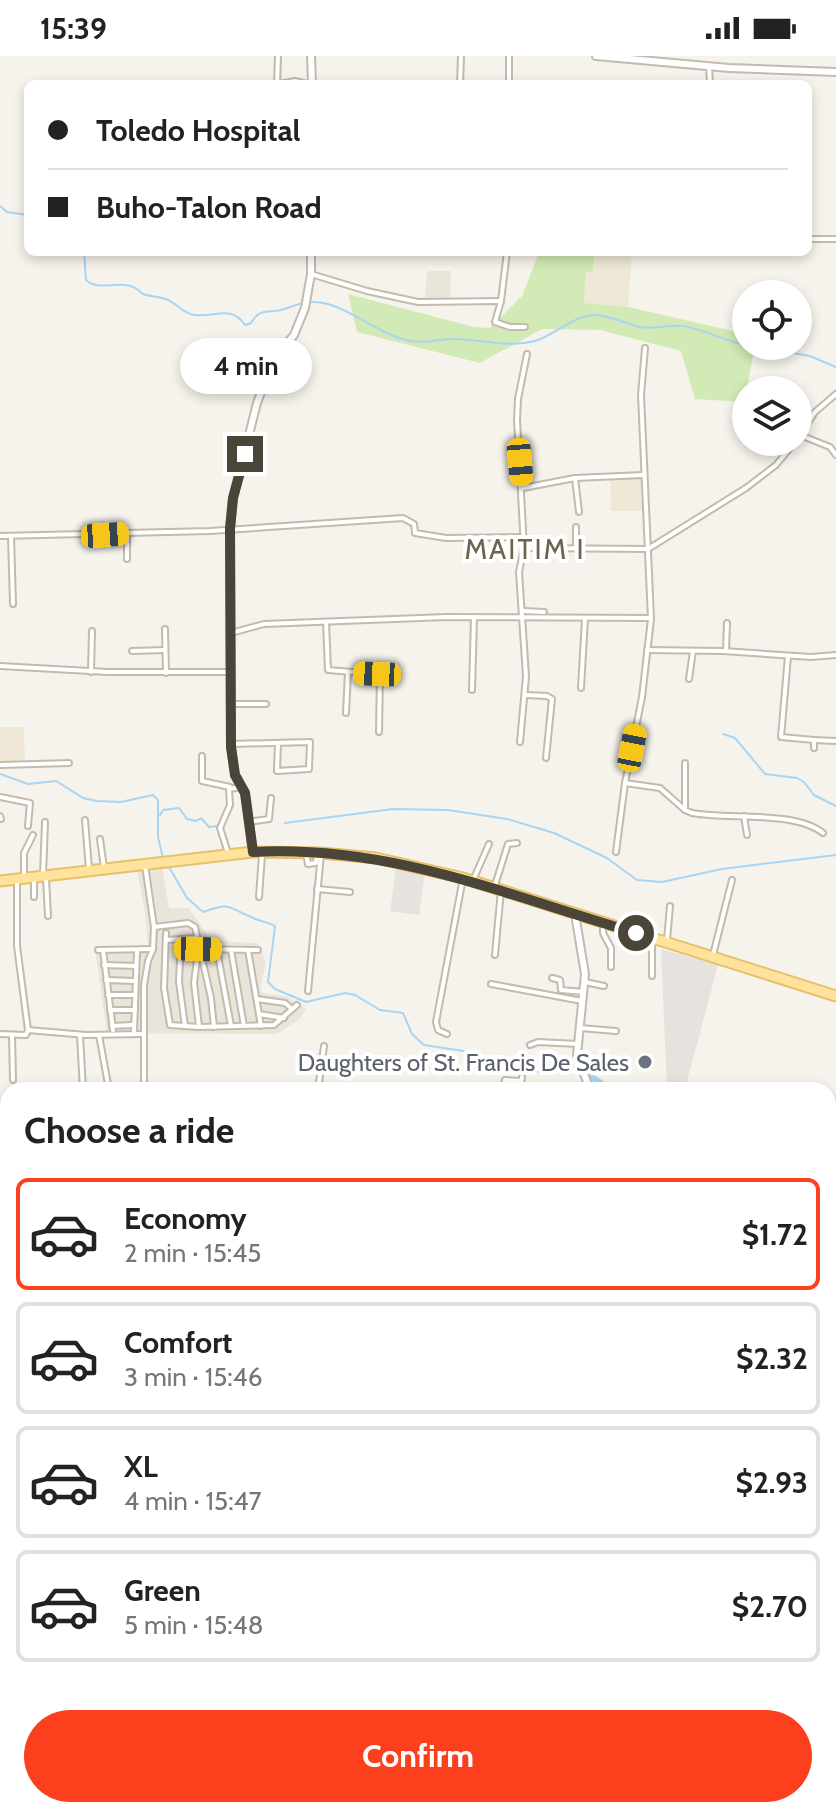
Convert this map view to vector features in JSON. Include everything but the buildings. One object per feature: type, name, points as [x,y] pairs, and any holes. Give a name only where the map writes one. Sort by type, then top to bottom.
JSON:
[{"type":"main road","points":[[0,881],[286,852],[376,858],[468,880],[836,996]]},
{"type":"main road","points":[[203,859],[257,854]]},
{"type":"street","points":[[278,56],[278,80]]},
{"type":"street","points":[[310,80],[311,56]]},
{"type":"street","points":[[460,80],[461,56]]},
{"type":"street","points":[[509,56],[509,80]]},
{"type":"street","points":[[596,56],[679,59],[709,66],[836,72]]},
{"type":"street","points":[[709,66],[710,80]]},
{"type":"street","points":[[812,239],[836,239]]},
{"type":"street","points":[[259,897],[257,854],[242,787],[235,775],[231,744],[230,529],[233,498],[257,403],[273,360],[294,335],[305,308],[311,256]]},
{"type":"street","points":[[507,256],[495,322],[510,327],[525,327]]},
{"type":"street","points":[[311,274],[413,302],[501,301]]},
{"type":"street","points":[[616,852],[625,783],[642,697],[651,619],[641,395],[645,348]]},
{"type":"street","points":[[520,742],[525,695],[519,572],[524,537],[517,420],[527,354]]},
{"type":"street","points":[[812,417],[836,394]]},
{"type":"street","points":[[812,442],[830,447],[836,454]]},
{"type":"street","points":[[524,548],[648,549],[746,488],[783,456]]},
{"type":"street","points":[[523,488],[575,478],[643,475]]},
{"type":"street","points":[[575,478],[579,512]]},
{"type":"street","points":[[0,536],[230,529],[403,518],[414,524],[415,533],[446,538],[524,537]]},
{"type":"street","points":[[576,527],[576,548]]},
{"type":"street","points":[[127,533],[127,559]]},
{"type":"street","points":[[11,536],[13,604]]},
{"type":"street","points":[[231,633],[264,624],[544,612]]},
{"type":"street","points":[[523,614],[535,619],[651,619]]},
{"type":"street","points":[[472,690],[474,617]]},
{"type":"street","points":[[581,688],[585,618]]},
{"type":"street","points":[[326,621],[328,670],[380,676],[379,732]]},
{"type":"street","points":[[726,651],[727,623]]},
{"type":"street","points":[[165,629],[166,673]]},
{"type":"street","points":[[91,672],[92,631]]},
{"type":"street","points":[[132,651],[165,650]]},
{"type":"street","points":[[647,650],[836,655]]},
{"type":"street","points":[[689,679],[693,651]]},
{"type":"street","points":[[788,656],[781,737],[836,741]]},
{"type":"street","points":[[0,666],[91,672],[231,672]]},
{"type":"street","points":[[346,713],[348,672]]},
{"type":"street","points":[[525,695],[551,696],[546,758]]},
{"type":"street","points":[[231,704],[266,704]]},
{"type":"street","points":[[814,740],[814,748]]},
{"type":"street","points":[[231,744],[310,742],[309,769],[277,771],[278,743]]},
{"type":"street","points":[[202,756],[202,781],[231,788],[242,787]]},
{"type":"street","points":[[0,765],[69,763]]},
{"type":"street","points":[[685,763],[685,810]]},
{"type":"street","points":[[625,783],[660,788],[685,810],[699,814],[795,822],[823,833]]},
{"type":"street","points":[[229,855],[220,828],[230,805],[231,788]]},
{"type":"street","points":[[0,797],[30,803],[28,826]]},
{"type":"street","points":[[248,822],[269,819],[271,798]]},
{"type":"street","points":[[744,816],[747,835]]},
{"type":"street","points":[[85,820],[89,872]]},
{"type":"street","points":[[0,1034],[26,1035],[28,1030],[17,946],[45,822]]},
{"type":"street","points":[[33,835],[23,857],[48,916]]},
{"type":"street","points":[[100,839],[104,870]]},
{"type":"street","points":[[495,955],[498,889],[508,844],[517,843]]},
{"type":"street","points":[[447,1034],[438,1030],[436,1022],[468,880],[489,844]]},
{"type":"street","points":[[308,991],[319,853]]},
{"type":"street","points":[[144,1082],[145,973],[152,951],[154,924],[145,865]]},
{"type":"street","points":[[33,877],[34,897]]},
{"type":"street","points":[[712,957],[732,880]]},
{"type":"street","points":[[317,889],[350,892]]},
{"type":"street","points":[[666,942],[670,906]]},
{"type":"street","points":[[575,914],[585,982],[577,1055],[588,1082]]},
{"type":"street","points":[[603,923],[603,933],[612,951],[611,967]]},
{"type":"street","points":[[154,924],[191,924],[195,927],[211,998],[214,1027]]},
{"type":"street","points":[[166,933],[164,988],[168,1022],[172,1026],[274,1025],[295,1007],[257,999]]},
{"type":"street","points":[[166,940],[197,938]]},
{"type":"street","points":[[652,938],[652,976]]},
{"type":"street","points":[[181,939],[179,982],[185,1026]]},
{"type":"street","points":[[198,949],[258,950]]},
{"type":"street","points":[[198,949],[194,983],[199,1027]]},
{"type":"street","points":[[137,951],[134,1028],[112,1028],[100,950],[152,951]]},
{"type":"street","points":[[217,950],[231,1026]]},
{"type":"street","points":[[231,950],[244,1026]]},
{"type":"street","points":[[248,950],[261,1026]]},
{"type":"street","points":[[104,965],[136,966]]},
{"type":"street","points":[[552,978],[560,980],[561,990],[584,992]]},
{"type":"street","points":[[106,980],[135,981]]},
{"type":"street","points":[[585,982],[604,986]]},
{"type":"street","points":[[491,984],[583,1001]]},
{"type":"street","points":[[108,995],[135,995]]},
{"type":"street","points":[[110,1010],[135,1010]]},
{"type":"street","points":[[259,1014],[285,1018]]},
{"type":"street","points":[[580,1028],[616,1031]]},
{"type":"street","points":[[28,1030],[80,1035],[143,1034]]},
{"type":"street","points":[[12,1035],[13,1080]]},
{"type":"street","points":[[80,1035],[83,1082]]},
{"type":"street","points":[[99,1035],[108,1082]]},
{"type":"street","points":[[530,1045],[535,1042],[578,1044]]},
{"type":"street","points":[[319,1082],[324,1046]]},
{"type":"street","points":[[504,1082],[522,1079],[521,1082]]},
{"type":"shaded area","points":[[595,256],[632,256],[628,307],[584,303],[586,272],[593,272]]},
{"type":"shaded area","points":[[427,271],[451,271],[450,299],[425,299]]},
{"type":"shaded area","points":[[642,475],[644,511],[611,511],[610,477]]},
{"type":"shaded area","points":[[0,727],[24,727],[25,762],[0,763]]},
{"type":"shaded area","points":[[162,867],[169,908],[189,908],[208,936],[219,941],[258,943],[266,963],[260,990],[265,994],[286,996],[306,1009],[300,1019],[277,1034],[107,1033],[95,948],[148,946],[137,870]]},
{"type":"shaded area","points":[[396,869],[425,873],[419,915],[390,911]]},
{"type":"shaded area","points":[[661,949],[718,965],[687,1082],[667,1082]]},
{"type":"green space","points":[[537,256],[595,256],[593,272],[586,272],[584,303],[628,307],[732,331],[732,360],[752,360],[749,376],[732,376],[732,401],[695,399],[681,351],[600,330],[542,329],[480,363],[357,332],[348,294],[474,327],[490,328],[522,296]]},
{"type":"waterway","points":[[0,206],[7,212],[24,214]]},
{"type":"waterway","points":[[84,256],[86,280],[91,283],[127,285],[143,294],[168,300],[190,314],[228,313],[245,325],[261,313],[315,302],[338,308],[386,333],[415,342],[453,339],[528,343],[593,315],[645,328],[689,327],[732,342]]},
{"type":"waterway","points":[[812,357],[836,367]]},
{"type":"waterway","points":[[723,734],[735,738],[765,774],[797,778],[814,795],[836,806]]},
{"type":"waterway","points":[[0,774],[28,784],[56,781],[83,798],[97,801],[121,802],[153,795],[158,800],[158,837],[163,858]]},
{"type":"waterway","points":[[160,815],[163,810],[179,808],[187,819],[196,821],[201,818],[209,827],[218,826]]},
{"type":"waterway","points":[[285,823],[393,809],[448,810],[507,819],[554,833],[607,858],[637,880],[662,882],[722,869],[836,855]]},
{"type":"waterway","points":[[169,867],[187,898],[203,912],[228,907],[275,926],[268,982],[275,989],[306,1002],[345,993],[355,995],[380,1010],[403,1013],[412,1034],[424,1045],[470,1052],[505,1069],[522,1067],[539,1072],[555,1064],[573,1067]]},
{"type":"waterway","points":[[573,1067],[599,1082]]},
{"type":"place","name":"Daughters of St. Francis De Sales","points":[[645,1062]]},
{"type":"district","name":"MAITIM I","points":[[525,549]]},
{"type":"route","points":[[245,454],[233,498],[230,529],[231,747],[235,775],[247,801],[253,852],[336,854],[401,863],[451,874],[636,933]]}]
